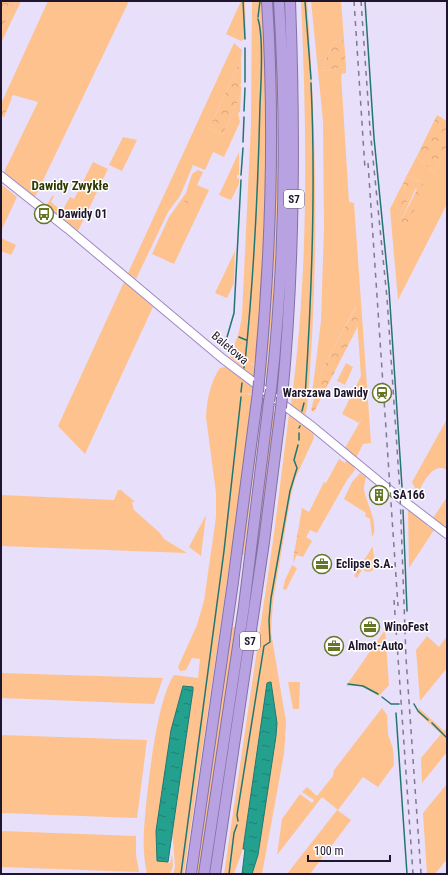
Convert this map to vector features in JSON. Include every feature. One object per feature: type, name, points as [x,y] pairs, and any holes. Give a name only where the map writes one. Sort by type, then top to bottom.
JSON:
[{"type":"highway","name":"S7","points":[[191,874],[249,472],[259,381],[269,266],[272,189],[272,119],[267,1]]},
{"type":"highway","points":[[204,874],[244,606],[249,554],[271,390],[276,336],[283,186],[282,56],[279,1]]},
{"type":"highway","name":"S7","points":[[216,874],[264,542],[282,397],[294,200],[290,1]]},
{"type":"highway","points":[[225,639],[231,623],[243,572],[249,554]]},
{"type":"street","name":"Baletowa","points":[[1,176],[73,233],[223,359],[309,424],[447,534]]},
{"type":"green space","points":[[1,1],[16,1],[1,32]]},
{"type":"green space","points":[[16,1],[21,1],[1,43],[1,32]]},
{"type":"green space","points":[[48,1],[129,1],[35,197],[4,172],[38,102],[13,95],[11,98],[5,95]]},
{"type":"green space","points":[[241,1],[245,1],[246,38],[241,41],[226,34]]},
{"type":"green space","points":[[252,1],[262,1],[266,92],[266,182],[263,273],[255,364],[247,363],[255,365],[254,377],[230,357],[239,332],[242,316],[251,124]]},
{"type":"green space","points":[[271,1],[274,1],[278,174],[271,327],[266,377],[262,376]]},
{"type":"green space","points":[[301,1],[307,1],[315,154],[315,256],[311,357],[307,408],[305,415],[291,405],[297,355],[304,254],[305,152]]},
{"type":"green space","points":[[311,1],[341,1],[344,40],[333,42],[321,71],[346,67],[346,73],[341,74],[349,202],[354,203],[371,443],[363,444],[356,458],[345,448],[361,420],[349,413],[360,391],[355,388],[361,376],[356,306],[322,369],[316,394],[312,394],[321,321],[324,229],[323,121]]},
{"type":"green space","points":[[344,40],[346,67],[321,71],[333,42]]},
{"type":"green space","points":[[234,43],[242,50],[241,59],[209,129],[223,135],[241,93],[240,112],[238,113],[240,122],[224,157],[213,152],[205,170],[193,165],[180,196],[168,212],[136,279],[128,273]]},
{"type":"green space","points":[[241,59],[241,84],[239,86],[241,86],[241,93],[223,135],[209,129]]},
{"type":"green space","points":[[5,95],[12,98],[4,117],[1,116],[1,104]]},
{"type":"green space","points":[[437,115],[447,121],[447,147],[434,173],[417,156]]},
{"type":"green space","points":[[123,137],[137,140],[122,171],[109,165]]},
{"type":"green space","points":[[447,147],[447,204],[398,300],[390,209],[403,183],[406,193],[398,210],[400,213],[416,188],[402,218],[402,224],[420,182],[414,178],[406,177],[417,156],[434,173]]},
{"type":"green space","points":[[239,152],[239,175],[237,175],[237,178],[239,179],[239,184],[231,200],[219,195]]},
{"type":"green space","points":[[93,162],[108,169],[78,231],[46,206],[53,195],[54,196],[51,202],[62,211],[70,197],[74,199]]},
{"type":"green space","points":[[198,170],[203,172],[197,185],[209,190],[174,264],[152,254],[169,217],[186,193],[192,174]]},
{"type":"green space","points":[[406,177],[414,178],[426,187],[401,237],[402,218],[417,190],[416,188],[414,189],[400,213],[398,213],[398,209],[406,191],[403,183]]},
{"type":"green space","points":[[1,184],[17,197],[1,231]]},
{"type":"green space","points":[[185,200],[189,202],[180,222],[177,222],[176,217]]},
{"type":"green space","points":[[1,238],[16,245],[11,255],[1,251]]},
{"type":"green space","points":[[235,251],[234,283],[227,298],[215,293]]},
{"type":"green space","points":[[124,282],[153,307],[85,454],[58,426]]},
{"type":"green space","points":[[357,305],[358,326],[314,412],[311,410],[322,369]]},
{"type":"green space","points":[[346,363],[353,367],[345,385],[337,381]]},
{"type":"green space","points":[[225,367],[253,385],[252,394],[243,393],[252,395],[245,458],[184,874],[173,874],[175,867],[172,838],[193,690],[157,860],[170,863],[172,855],[173,866],[170,874],[147,874],[144,847],[145,816],[153,750],[162,705],[174,675],[198,678],[200,659],[192,658],[186,670],[180,671],[178,667],[197,625],[204,601],[216,517],[216,493],[206,411],[208,398],[214,379],[220,368]]},
{"type":"green space","points":[[355,388],[360,391],[350,413],[361,419],[359,423],[342,414]]},
{"type":"green space","points":[[260,401],[262,402],[244,555],[241,555]]},
{"type":"green space","points":[[272,412],[276,412],[263,516],[211,874],[207,874]]},
{"type":"green space","points":[[289,414],[313,432],[314,438],[295,479],[273,601],[271,632],[286,722],[284,754],[262,874],[252,874],[258,855],[276,736],[277,723],[271,682],[268,682],[243,849],[234,874],[224,874],[274,534]]},
{"type":"green space","points":[[447,419],[447,470],[438,468],[434,470],[427,477],[420,489],[415,488],[412,482]]},
{"type":"green space","points":[[339,459],[345,463],[347,460],[353,465],[355,470],[347,480],[317,533],[310,530],[309,532],[299,526],[302,508],[309,512],[324,482],[326,483]]},
{"type":"green space","points":[[360,473],[366,477],[364,490],[374,520],[374,532],[372,537],[370,519],[365,516],[366,513],[344,499],[352,482]]},
{"type":"green space","points":[[118,490],[121,490],[135,502],[132,502],[134,510],[160,533],[164,539],[187,553],[1,546],[1,495],[114,500]]},
{"type":"green space","points":[[447,497],[447,526],[446,528],[433,518]]},
{"type":"green space","points":[[408,510],[427,523],[427,526],[434,530],[409,568]]},
{"type":"green space","points":[[206,515],[201,556],[189,547]]},
{"type":"green space","points":[[299,526],[309,532],[297,554],[294,553]]},
{"type":"green space","points":[[306,537],[312,541],[303,557],[297,555],[293,563],[294,553],[297,554]]},
{"type":"green space","points":[[373,546],[373,551],[357,578],[354,576]]},
{"type":"green space","points":[[373,551],[376,564],[372,571],[367,572],[362,569]]},
{"type":"green space","points":[[292,565],[297,568],[286,590],[283,589],[285,580]]},
{"type":"green space","points":[[232,627],[235,627],[199,874],[196,874]]},
{"type":"green space","points":[[385,630],[389,685],[379,696],[361,686],[346,686]]},
{"type":"green space","points":[[427,636],[439,647],[447,636],[447,668],[420,701],[416,650]]},
{"type":"green space","points":[[1,673],[163,678],[154,704],[1,698]]},
{"type":"green space","points":[[288,682],[300,682],[299,709],[293,709]]},
{"type":"green space","points":[[382,708],[387,715],[388,734],[393,749],[394,765],[378,787],[363,777],[338,810],[322,797],[277,855],[282,819],[300,794],[312,803],[314,800],[302,792],[307,787],[317,796],[333,776],[334,770]]},
{"type":"green space","points":[[419,708],[444,731],[447,728],[447,752],[422,783],[421,758],[441,734],[417,712]]},
{"type":"green space","points":[[1,735],[147,740],[137,818],[1,813]]},
{"type":"green space","points":[[446,785],[447,859],[435,874],[427,874],[423,813]]},
{"type":"green space","points":[[337,810],[351,820],[310,874],[287,874]]},
{"type":"green space","points":[[1,831],[136,836],[136,855],[139,872],[1,867]]},
{"type":"water","points":[[271,682],[277,723],[276,736],[258,855],[252,874],[242,874],[245,849],[243,849],[267,683]]},
{"type":"water","points":[[183,686],[193,687],[193,690],[168,862],[157,861],[156,831],[171,730]]},
{"type":"waterway","points":[[243,1],[245,39]]},
{"type":"waterway","points":[[258,17],[260,1]]},
{"type":"waterway","points":[[305,1],[311,79]]},
{"type":"waterway","points":[[365,1],[374,138],[389,289],[402,487]]},
{"type":"waterway","points":[[245,362],[253,266],[258,169],[262,61],[261,37],[258,19]]},
{"type":"waterway","points":[[245,48],[245,82]]},
{"type":"waterway","points":[[305,397],[310,318],[313,201],[311,83]]},
{"type":"waterway","points":[[244,111],[245,88]]},
{"type":"waterway","points":[[243,142],[244,117]]},
{"type":"waterway","points":[[241,175],[243,148]]},
{"type":"waterway","points":[[225,344],[234,313],[241,180]]},
{"type":"waterway","points":[[239,337],[246,340]]},
{"type":"waterway","points":[[241,392],[242,383]]},
{"type":"waterway","points":[[181,874],[224,551],[241,397]]},
{"type":"waterway","points":[[302,411],[304,403]]},
{"type":"waterway","points":[[299,433],[299,440]]},
{"type":"waterway","points":[[238,821],[237,815],[264,646],[270,642],[269,620],[271,598],[290,491],[297,468],[294,460],[298,445]]},
{"type":"waterway","points":[[403,510],[407,611]]},
{"type":"waterway","points":[[348,684],[363,686],[378,694]]},
{"type":"waterway","points":[[382,697],[391,704],[399,704]]},
{"type":"waterway","points":[[414,704],[418,711],[428,720]]},
{"type":"waterway","points":[[396,713],[407,874]]},
{"type":"waterway","points":[[432,723],[447,738]]},
{"type":"waterway","points":[[229,874],[234,833],[237,825]]},
{"type":"railway","points":[[354,1],[365,169]]},
{"type":"railway","points":[[361,1],[370,129],[387,298],[400,493],[406,658],[421,874]]},
{"type":"railway","points":[[368,163],[398,606]]},
{"type":"railway","points":[[394,600],[413,874]]},
{"type":"place","name":"Dawidy 01","points":[[44,214]]},
{"type":"place","name":"Warszawa Dawidy","points":[[382,393]]},
{"type":"place","name":"SA166","points":[[379,495]]},
{"type":"place","name":"Eclipse S.A.","points":[[322,564]]},
{"type":"place","name":"WinoFest","points":[[370,627]]},
{"type":"place","name":"Almot-Auto","points":[[334,646]]},
{"type":"district","name":"Dawidy Zwykłe","points":[[70,185]]}]
